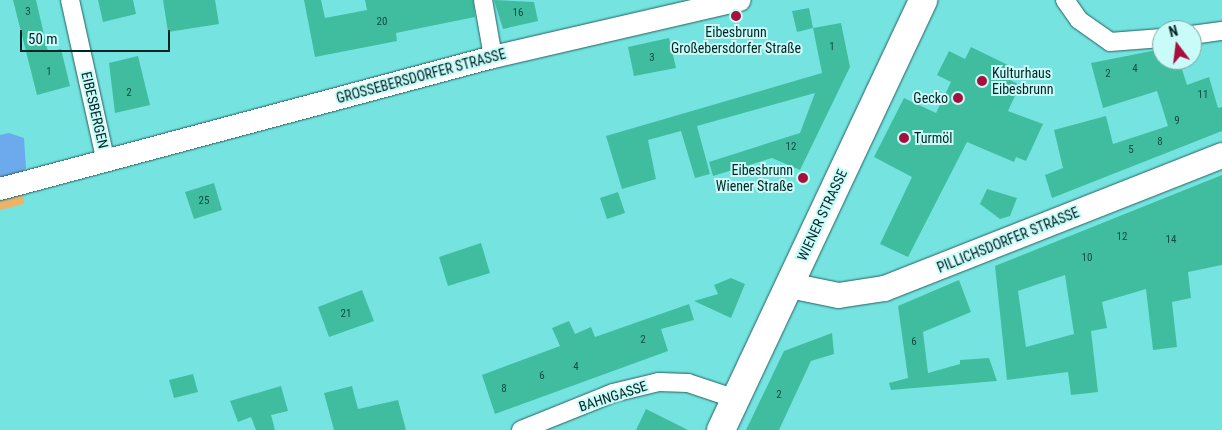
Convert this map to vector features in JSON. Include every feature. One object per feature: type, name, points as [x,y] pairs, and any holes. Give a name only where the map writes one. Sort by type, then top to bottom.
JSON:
[{"type":"main road","name":"WIENER STRASSE","points":[[721,430],[916,2]]},
{"type":"main road","name":"PILLICHSDORFER STRASSE","points":[[788,285],[838,295],[884,288],[1222,155]]},
{"type":"street","name":"EIBESBERGEN","points":[[70,0],[106,162]]},
{"type":"street","points":[[483,0],[493,57]]},
{"type":"street","name":"GROSSEBERSDORFER STRASSE","points":[[0,189],[493,57],[739,0]]},
{"type":"street","points":[[1066,0],[1079,20],[1110,42],[1152,39]]},
{"type":"street","points":[[1202,34],[1222,31]]},
{"type":"street","name":"BAHNGASSE","points":[[521,430],[613,393],[659,382],[688,382],[736,399]]},
{"type":"shaded area","points":[[23,195],[24,204],[0,210],[0,201]]},
{"type":"water","points":[[9,133],[24,138],[26,168],[21,173],[0,178],[0,135]]},
{"type":"building","points":[[13,0],[36,0],[48,52],[61,49],[70,86],[37,95]]},
{"type":"building","points":[[98,0],[133,0],[136,14],[103,22]]},
{"type":"building","points":[[163,0],[215,0],[219,24],[168,32]]},
{"type":"building","points":[[304,0],[321,0],[325,18],[367,10],[365,0],[473,0],[475,17],[396,33],[397,41],[315,57]]},
{"type":"building","points":[[494,0],[534,2],[538,21],[503,29]]},
{"type":"building","points":[[809,8],[813,28],[797,32],[792,11]]},
{"type":"building","points":[[841,23],[850,67],[800,170],[772,158],[713,176],[709,162],[800,133],[815,93],[697,126],[710,174],[695,178],[681,131],[648,140],[656,179],[622,189],[606,136],[822,73],[813,28]]},
{"type":"building","points":[[669,38],[676,68],[634,76],[628,47]]},
{"type":"building","points":[[971,47],[1012,67],[1006,78],[1020,85],[1008,111],[1043,124],[1026,161],[1016,157],[1014,162],[967,142],[908,257],[880,244],[912,177],[874,157],[904,98],[936,113],[951,82],[937,75],[949,51],[965,59]]},
{"type":"building","points":[[1152,51],[1152,70],[1182,70],[1187,85],[1209,77],[1218,108],[1222,107],[1222,131],[1052,198],[1045,175],[1063,168],[1054,130],[1106,116],[1113,144],[1168,126],[1157,91],[1103,108],[1091,63]]},
{"type":"building","points":[[138,56],[150,105],[115,113],[109,63]]},
{"type":"building","points":[[1222,175],[1222,265],[1188,272],[1191,298],[1172,302],[1177,347],[1153,350],[1146,289],[1102,302],[1107,328],[1091,331],[1098,392],[1071,395],[1068,372],[1007,380],[995,266]],"holes":[[[1065,275],[1074,334],[1026,347],[1018,291]]]},
{"type":"building","points":[[214,183],[222,210],[194,219],[185,192]]},
{"type":"building","points":[[987,189],[1017,198],[1010,216],[1000,219],[980,204]]},
{"type":"building","points":[[618,192],[625,213],[607,219],[600,198]]},
{"type":"building","points":[[481,243],[490,273],[448,286],[439,257]]},
{"type":"building","points":[[731,278],[745,284],[731,318],[694,301],[718,294],[714,285]]},
{"type":"building","points":[[959,280],[971,312],[923,332],[928,373],[960,364],[960,360],[989,358],[997,381],[891,390],[889,383],[908,378],[898,306]]},
{"type":"building","points":[[362,290],[374,321],[329,337],[318,307]]},
{"type":"building","points":[[689,304],[694,320],[661,329],[668,351],[495,414],[482,375],[560,346],[552,328],[569,321],[575,334],[591,327],[595,337]]},
{"type":"building","points":[[832,333],[834,354],[811,361],[779,430],[746,430],[784,351]]},
{"type":"building","points":[[193,374],[198,392],[174,398],[169,380]]},
{"type":"building","points":[[281,386],[288,411],[271,415],[275,430],[256,430],[251,417],[238,422],[230,401]]},
{"type":"building","points":[[352,386],[358,409],[398,400],[406,430],[334,430],[324,393]]},
{"type":"building","points":[[646,409],[688,430],[636,430]]},
{"type":"place","name":"Eibesbrunn Großebersdorfer Straße","points":[[736,16]]},
{"type":"place","name":"Kulturhaus Eibesbrunn","points":[[982,81]]},
{"type":"place","name":"Gecko","points":[[958,98]]},
{"type":"place","name":"Turmöl","points":[[904,138]]},
{"type":"place","name":"Eibesbrunn Wiener Straße","points":[[803,178]]}]
